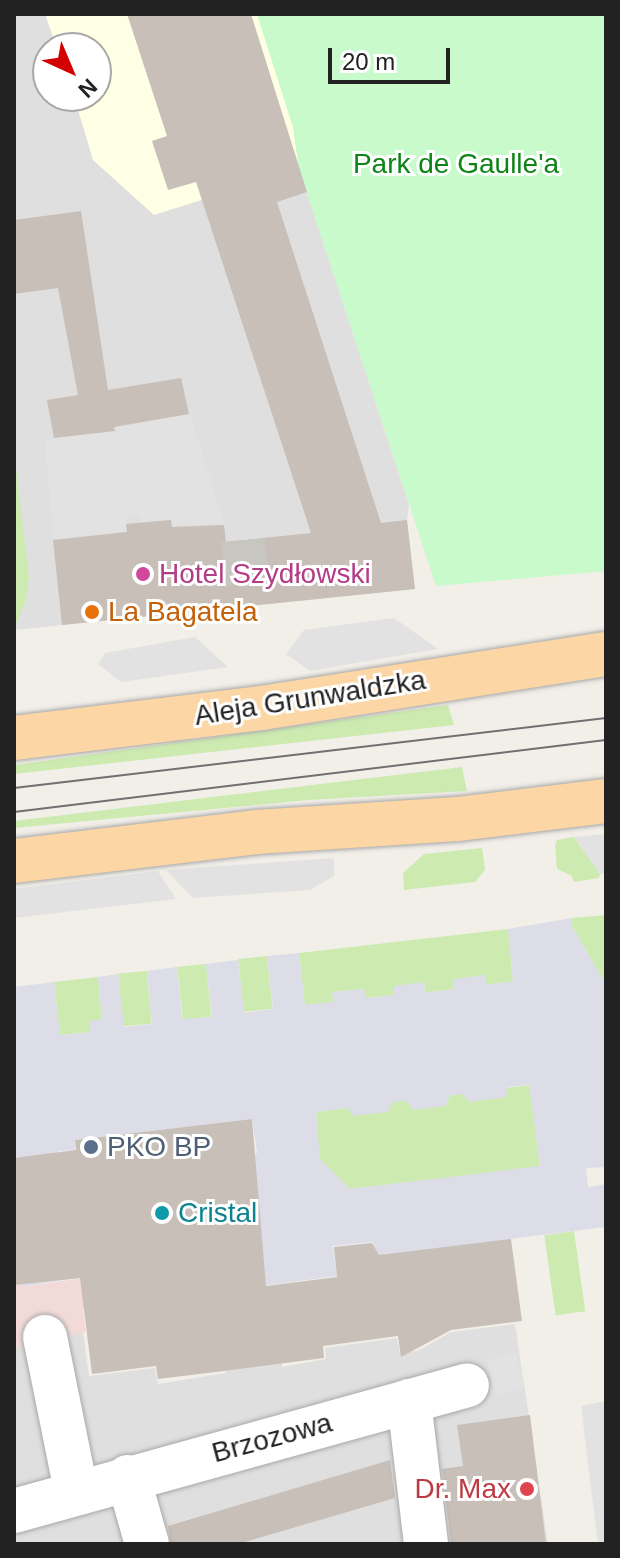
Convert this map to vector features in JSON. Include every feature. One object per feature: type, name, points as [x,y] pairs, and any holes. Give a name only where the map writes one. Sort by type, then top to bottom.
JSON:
[{"type":"main road","name":"Aleja Grunwaldzka","points":[[14,738],[261,708],[606,654]]},
{"type":"main road","points":[[14,861],[256,832],[458,819],[606,801]]},
{"type":"street","points":[[45,1337],[76,1491]]},
{"type":"street","name":"Brzozowa","points":[[14,1511],[76,1491],[467,1385]]},
{"type":"street","points":[[409,1401],[426,1544]]},
{"type":"street","points":[[128,1477],[147,1544]]},
{"type":"shaded area","points":[[14,14],[45,14],[51,32],[32,32],[32,112],[79,112],[93,160],[299,169],[409,504],[407,520],[415,589],[14,630]]},
{"type":"shaded area","points":[[45,14],[257,14],[293,127],[299,169],[154,215],[93,160],[79,112],[112,112],[112,32],[51,32]]},
{"type":"shaded area","points":[[190,414],[224,523],[172,526],[171,519],[142,522],[140,515],[126,516],[127,531],[53,539],[45,440]]},
{"type":"shaded area","points":[[394,618],[438,649],[310,671],[286,654],[304,630]]},
{"type":"shaded area","points":[[195,637],[228,667],[121,682],[98,664],[105,653]]},
{"type":"shaded area","points":[[606,834],[606,873],[600,874],[574,837]]},
{"type":"shaded area","points":[[334,858],[334,876],[310,890],[193,898],[166,870]]},
{"type":"shaded area","points":[[158,871],[176,899],[14,918],[14,889]]},
{"type":"shaded area","points":[[572,918],[572,926],[606,985],[606,1167],[586,1168],[588,1187],[606,1184],[606,1227],[375,1256],[373,1242],[333,1246],[337,1276],[225,1291],[252,1155],[257,1153],[252,1119],[75,1140],[75,1150],[59,1151],[70,1279],[22,1287],[14,1206],[14,987],[54,982],[60,1035],[90,1032],[90,1021],[102,1019],[98,977],[118,974],[124,1027],[152,1024],[147,971],[177,967],[182,1019],[212,1017],[206,964],[238,960],[244,1013],[273,1009],[267,956],[299,953],[305,1005],[333,1002],[332,992],[364,989],[366,998],[394,995],[394,986],[424,982],[425,993],[453,989],[453,979],[485,975],[487,985],[513,981],[508,929]],"holes":[[[529,1085],[540,1166],[350,1189],[320,1159],[316,1112],[348,1108],[353,1116],[388,1112],[393,1102],[406,1101],[413,1110],[445,1106],[451,1095],[462,1094],[469,1102],[506,1097],[508,1087]]]},
{"type":"shaded area","points":[[14,1206],[23,1287],[89,1277],[94,1307],[83,1309],[86,1332],[14,1349]]},
{"type":"shaded area","points":[[515,1324],[548,1544],[14,1544],[14,1349],[83,1332],[89,1376],[155,1368],[158,1384],[226,1373],[224,1360],[281,1354],[282,1367],[326,1359],[325,1348],[397,1338],[400,1352],[418,1351],[451,1332]]},
{"type":"shaded area","points":[[516,1353],[525,1388],[496,1395],[487,1360]]},
{"type":"shaded area","points":[[606,1401],[606,1544],[598,1544],[581,1406]]},
{"type":"green space","name":"Park de Gaulle'a","points":[[257,14],[606,14],[606,571],[436,586],[299,169],[293,127]]},
{"type":"green space","points":[[14,451],[29,577],[25,604],[14,628]]},
{"type":"green space","points":[[448,705],[454,725],[14,774],[14,765]]},
{"type":"green space","points":[[462,767],[467,791],[308,800],[14,828],[14,821]]},
{"type":"green space","points":[[574,837],[600,874],[599,878],[574,882],[572,876],[557,869],[557,840]]},
{"type":"green space","points":[[482,848],[485,870],[475,882],[404,890],[403,873],[424,854]]},
{"type":"green space","points":[[606,915],[606,985],[572,926],[572,918]]},
{"type":"green space","points":[[508,929],[513,981],[486,985],[485,976],[454,989],[425,993],[424,983],[394,987],[395,995],[365,998],[364,989],[333,992],[334,1002],[305,1006],[299,953]]},
{"type":"green space","points":[[267,956],[273,1009],[244,1012],[238,959]]},
{"type":"green space","points":[[206,964],[212,1017],[183,1020],[177,967]]},
{"type":"green space","points":[[147,971],[152,1024],[123,1026],[118,974]]},
{"type":"green space","points":[[98,977],[102,1019],[91,1032],[60,1035],[54,982]]},
{"type":"green space","points":[[530,1085],[540,1167],[350,1189],[319,1159],[316,1112],[406,1100],[445,1106],[451,1095]]},
{"type":"green space","points":[[574,1231],[585,1311],[556,1315],[544,1235]]},
{"type":"building","points":[[127,14],[251,14],[307,192],[277,202],[381,523],[407,520],[415,589],[62,625],[53,540],[127,532],[126,524],[171,520],[172,527],[224,525],[226,542],[311,533],[196,182],[168,190],[152,141],[167,136]]},
{"type":"building","points":[[81,211],[108,390],[181,378],[189,414],[114,427],[115,431],[54,438],[47,400],[78,395],[58,288],[14,294],[14,220]]},
{"type":"building","points":[[252,1119],[266,1286],[337,1277],[334,1247],[372,1243],[379,1255],[511,1239],[522,1321],[451,1330],[401,1357],[398,1336],[323,1346],[324,1358],[224,1371],[158,1379],[156,1366],[92,1374],[80,1278],[14,1285],[14,1158],[76,1150],[75,1140]]},
{"type":"building","points":[[530,1415],[546,1544],[451,1544],[442,1469],[463,1466],[457,1425]]},
{"type":"building","points":[[390,1460],[395,1498],[238,1544],[171,1544],[168,1526]]},
{"type":"tunnel","points":[[243,540],[249,605]]},
{"type":"tram line","points":[[14,788],[606,718]]},
{"type":"tram line","points":[[14,812],[606,740]]},
{"type":"place","name":"Hotel Szydłowski","points":[[143,574]]},
{"type":"place","name":"La Bagatela","points":[[92,612]]},
{"type":"place","name":"PKO BP","points":[[91,1147]]},
{"type":"place","name":"Cristal","points":[[162,1213]]},
{"type":"place","name":"Dr. Max","points":[[527,1489]]}]
